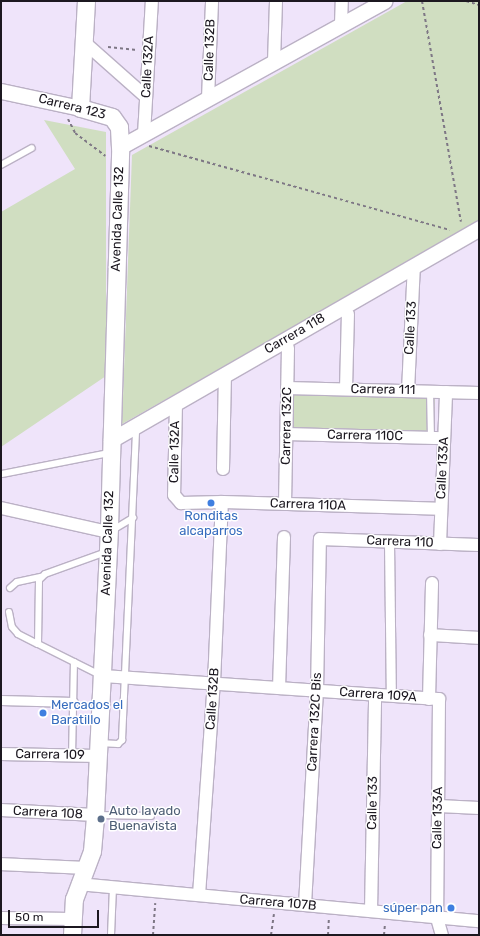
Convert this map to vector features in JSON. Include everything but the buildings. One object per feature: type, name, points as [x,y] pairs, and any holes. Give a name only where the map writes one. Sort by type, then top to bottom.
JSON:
[{"type":"main road","points":[[80,108],[86,1]]},
{"type":"main road","name":"Carrera 123","points":[[80,108],[112,117],[119,127],[125,144]]},
{"type":"main road","name":"Avenida Calle 132","points":[[72,927],[78,884],[92,851],[95,815],[108,552],[111,446],[125,144]]},
{"type":"street","name":"Calle 132A","points":[[144,134],[152,1]]},
{"type":"street","name":"Calle 132B","points":[[208,98],[212,1]]},
{"type":"street","points":[[274,62],[276,1]]},
{"type":"street","points":[[341,24],[342,1]]},
{"type":"street","points":[[125,144],[384,1]]},
{"type":"street","points":[[84,42],[146,97]]},
{"type":"street","name":"Carrera 123","points":[[1,91],[80,108]]},
{"type":"street","name":"Carrera 118","points":[[111,446],[136,425],[479,228]]},
{"type":"street","name":"Calle 133","points":[[408,391],[414,266]]},
{"type":"street","points":[[346,389],[348,314]]},
{"type":"street","name":"Carrera 132C","points":[[285,504],[288,348]]},
{"type":"street","points":[[223,469],[225,374]]},
{"type":"street","name":"Carrera 111","points":[[287,388],[479,393]]},
{"type":"street","name":"Calle 133A","points":[[440,544],[446,392]]},
{"type":"street","name":"Calle 132A","points":[[176,403],[174,495],[176,501]]},
{"type":"street","name":"Carrera 110C","points":[[286,434],[444,438]]},
{"type":"street","name":"Carrera 110A","points":[[176,501],[181,503],[222,502],[441,509]]},
{"type":"street","name":"Calle 132B","points":[[199,896],[214,683],[222,502]]},
{"type":"street","points":[[1,508],[108,532]]},
{"type":"street","points":[[279,688],[284,537]]},
{"type":"street","name":"Carrera 110","points":[[320,539],[479,545]]},
{"type":"street","name":"Carrera 132C Bis","points":[[305,905],[317,691],[320,539]]},
{"type":"street","points":[[389,542],[391,696]]},
{"type":"street","name":"Calle 133A","points":[[432,583],[430,635],[438,806],[437,918],[442,935]]},
{"type":"street","points":[[430,635],[479,638]]},
{"type":"street","name":"Carrera 109A","points":[[102,676],[434,699]]},
{"type":"street","name":"Calle 133","points":[[371,912],[375,695]]},
{"type":"street","points":[[1,700],[73,702]]},
{"type":"street","name":"Carrera 109","points":[[1,754],[72,756],[99,750]]},
{"type":"street","points":[[438,806],[479,808]]},
{"type":"street","name":"Carrera 108","points":[[1,810],[95,815]]},
{"type":"street","points":[[1,864],[86,868]]},
{"type":"street","name":"Carrera 107B","points":[[78,884],[479,922]]},
{"type":"street","points":[[1,918],[72,927]]},
{"type":"lane","points":[[1,165],[32,148]]},
{"type":"lane","points":[[430,392],[431,438]]},
{"type":"lane","points":[[99,750],[121,743],[127,678],[136,425]]},
{"type":"lane","points":[[2,474],[111,446]]},
{"type":"lane","points":[[108,532],[133,518]]},
{"type":"lane","points":[[10,588],[18,582],[41,577],[108,552]]},
{"type":"lane","points":[[38,644],[39,580],[41,577]]},
{"type":"lane","points":[[9,612],[12,627],[18,634],[102,676]]},
{"type":"lane","points":[[72,756],[74,662]]},
{"type":"lane","points":[[95,815],[151,816]]},
{"type":"lane","points":[[111,935],[112,887]]},
{"type":"path","points":[[125,144],[464,236],[422,1]]},
{"type":"path","points":[[466,1],[479,5]]},
{"type":"path","points":[[102,47],[149,51]]},
{"type":"path","points":[[60,104],[75,133],[106,157]]},
{"type":"path","points":[[153,935],[156,891]]},
{"type":"path","points":[[271,935],[275,902]]},
{"type":"path","points":[[328,935],[330,908]]},
{"type":"green space","points":[[407,1],[479,1],[479,223],[122,424],[132,155]]},
{"type":"green space","points":[[44,120],[106,132],[106,376],[1,447],[1,212],[75,169]]},
{"type":"green space","points":[[292,392],[435,396],[434,433],[291,429]]},
{"type":"place","name":"Ronditas alcaparros","points":[[211,503]]},
{"type":"place","name":"Mercados el Baratillo","points":[[43,713]]},
{"type":"place","name":"Auto lavado Buenavista","points":[[101,819]]},
{"type":"place","name":"súper pan","points":[[451,908]]}]
